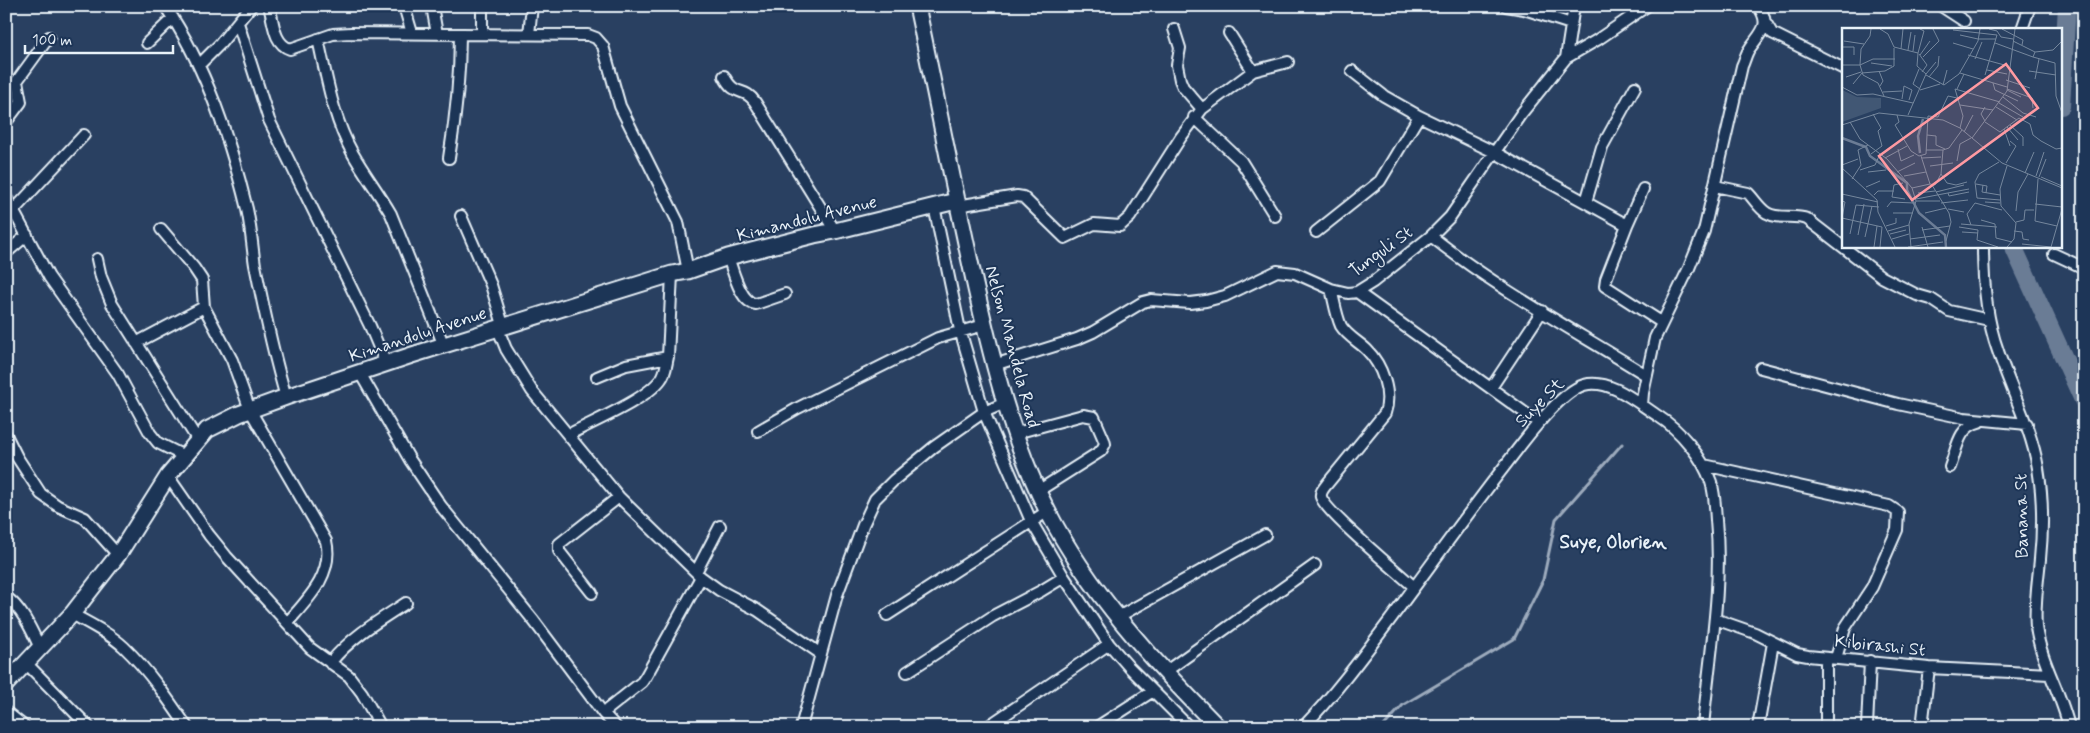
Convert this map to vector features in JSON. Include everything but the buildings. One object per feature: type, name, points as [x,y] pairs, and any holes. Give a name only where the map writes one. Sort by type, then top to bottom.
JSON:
[{"type":"street","points":[[165,6],[199,65],[227,139],[247,209],[272,352],[286,397]]},
{"type":"street","points":[[199,65],[251,6]]},
{"type":"street","points":[[269,6],[278,40],[282,45],[290,49],[333,34],[351,33],[588,35],[600,42],[606,55],[616,99],[678,222],[688,271]]},
{"type":"street","points":[[404,6],[412,34]]},
{"type":"street","points":[[432,6],[437,34]]},
{"type":"street","points":[[482,6],[482,33]]},
{"type":"street","points":[[529,34],[532,6]]},
{"type":"street","name":"Nelson Mandela Road","points":[[917,6],[984,325],[1005,403],[1038,491],[1082,566],[1118,617],[1165,672],[1218,727]]},
{"type":"street","points":[[1506,6],[1524,9],[1571,24]]},
{"type":"street","points":[[1566,58],[1574,6]]},
{"type":"street","name":"Tunguli St","points":[[994,365],[1077,339],[1093,332],[1143,302],[1151,300],[1190,303],[1206,301],[1225,296],[1277,270],[1295,273],[1331,289],[1348,293],[1357,292],[1373,282],[1431,236],[1450,217],[1521,114],[1566,58],[1597,40],[1647,6]]},
{"type":"street","points":[[1758,6],[1765,16],[1766,23],[1772,34],[1842,68]]},
{"type":"street","points":[[1941,6],[1964,21]]},
{"type":"street","points":[[2022,28],[2030,6]]},
{"type":"street","points":[[146,43],[173,18]]},
{"type":"street","points":[[238,23],[270,120],[370,326],[386,364]]},
{"type":"street","points":[[1642,405],[1646,375],[1655,338],[1704,232],[1742,66],[1748,50],[1766,23]]},
{"type":"street","points":[[1174,29],[1180,48],[1177,65],[1180,80],[1183,87],[1202,109]]},
{"type":"street","points":[[1229,33],[1253,71]]},
{"type":"street","points":[[449,158],[456,115],[460,70],[460,35]]},
{"type":"street","points":[[6,122],[21,102],[17,81],[49,37]]},
{"type":"street","points":[[318,39],[333,107],[339,122],[354,154],[383,199],[444,346]]},
{"type":"street","points":[[957,203],[1022,197],[1065,238],[1094,224],[1120,226],[1130,217],[1194,118],[1202,109],[1253,71],[1288,62]]},
{"type":"street","points":[[1352,71],[1384,96],[1418,116],[1494,152],[1626,225]]},
{"type":"street","points":[[724,76],[730,88],[749,95],[755,102],[835,231]]},
{"type":"street","points":[[1586,202],[1602,147],[1635,87]]},
{"type":"street","points":[[1316,232],[1380,180],[1418,116]]},
{"type":"street","points":[[1194,118],[1241,161],[1275,216]]},
{"type":"street","points":[[14,210],[84,135]]},
{"type":"street","points":[[1714,186],[1748,193],[1756,204],[1772,216],[1802,217],[1842,246]]},
{"type":"street","points":[[1643,189],[1626,225],[1605,286],[1662,322]]},
{"type":"street","points":[[6,197],[49,277],[118,374],[154,439],[184,456]]},
{"type":"street","name":"Kimandolu Avenue","points":[[6,684],[72,614],[118,555],[168,476],[197,439],[207,430],[250,410],[286,397],[672,274],[814,235],[934,206],[957,203]]},
{"type":"street","points":[[934,206],[960,330],[984,412],[1031,521],[1064,577],[1109,644],[1189,727]]},
{"type":"street","points":[[461,216],[488,277],[506,349],[532,391],[568,435],[619,497],[698,574],[719,590],[756,610],[821,654]]},
{"type":"street","points":[[161,229],[199,274],[202,280],[204,307],[232,360],[250,410],[322,533],[328,549],[326,567],[321,579],[312,594],[288,622]]},
{"type":"street","points":[[6,253],[27,235]]},
{"type":"street","points":[[1431,236],[1458,257],[1646,375]]},
{"type":"street","points":[[1845,248],[1888,280],[1917,295],[1931,299],[1949,311],[1989,320]]},
{"type":"street","name":"Banana St","points":[[1983,248],[1989,320],[1997,349],[2027,424],[2038,468],[2041,542],[2036,592],[2036,625],[2041,653],[2066,710],[2069,727]]},
{"type":"street","points":[[2054,254],[2084,268]]},
{"type":"street","points":[[728,258],[744,298],[752,304],[785,294]]},
{"type":"street","points":[[97,259],[101,277],[112,304],[197,439]]},
{"type":"street","points":[[568,435],[650,390],[662,378],[668,357],[672,274]]},
{"type":"street","points":[[1331,289],[1341,326],[1368,351],[1380,369],[1386,386],[1387,408],[1385,413],[1321,492],[1321,497],[1325,504],[1344,523],[1414,587]]},
{"type":"street","points":[[1357,292],[1539,423]]},
{"type":"street","points":[[136,343],[204,307]]},
{"type":"street","points":[[1491,388],[1542,311]]},
{"type":"street","points":[[758,431],[820,396],[938,338],[960,330],[984,325]]},
{"type":"street","points":[[597,378],[626,365],[668,357]]},
{"type":"street","points":[[1761,368],[1898,404],[1980,421],[2027,424]]},
{"type":"street","points":[[360,373],[410,460],[441,506],[534,621],[603,713],[616,727]]},
{"type":"street","name":"Suye St","points":[[1303,727],[1365,653],[1478,500],[1539,423],[1573,390],[1584,385],[1606,385],[1666,421],[1687,443],[1704,465],[1712,484],[1718,538],[1718,566],[1715,619],[1703,727]]},
{"type":"street","points":[[801,727],[837,596],[863,525],[875,499],[894,480],[934,447],[984,412],[1005,403]]},
{"type":"street","points":[[1016,433],[1083,415],[1090,415],[1094,417],[1104,440],[1105,444],[1101,451],[1038,491]]},
{"type":"street","points":[[1950,468],[1964,430],[1971,424],[1980,421]]},
{"type":"street","points":[[6,435],[17,457],[41,494],[51,502],[85,518],[118,555]]},
{"type":"street","points":[[1704,465],[1889,506],[1898,512],[1897,530],[1872,587],[1845,628],[1831,658],[1826,727]]},
{"type":"street","points":[[168,476],[209,535],[310,648],[345,673],[356,685],[381,727]]},
{"type":"street","points":[[592,593],[559,551],[559,544],[619,497]]},
{"type":"street","points":[[887,615],[1048,511]]},
{"type":"street","points":[[603,713],[642,682],[698,574],[720,526]]},
{"type":"street","points":[[1118,617],[1265,535]]},
{"type":"street","points":[[1165,672],[1315,564]]},
{"type":"street","points":[[907,672],[993,616],[1064,577]]},
{"type":"street","points":[[6,597],[28,624],[40,648]]},
{"type":"street","points":[[330,663],[354,637],[406,603]]},
{"type":"street","points":[[72,614],[102,630],[123,646],[154,680],[187,727]]},
{"type":"street","name":"Kibirashi St","points":[[1715,619],[1755,633],[1797,654],[1929,668],[2049,674]]},
{"type":"street","points":[[1758,727],[1773,643]]},
{"type":"street","points":[[986,727],[1109,644]]},
{"type":"street","points":[[1867,727],[1870,661]]},
{"type":"street","points":[[26,663],[89,727]]},
{"type":"street","points":[[1922,727],[1929,668]]},
{"type":"street","points":[[1098,727],[1153,691]]},
{"type":"street","points":[[6,712],[25,727]]},
{"type":"waterway","points":[[2062,89],[2067,6]]},
{"type":"waterway","points":[[2014,248],[2084,402]]},
{"type":"waterway","points":[[1383,727],[1403,705],[1514,639],[1543,580],[1556,519],[1622,444]]},
{"type":"district","name":"Suye, Olorien","points":[[1613,542]]}]
